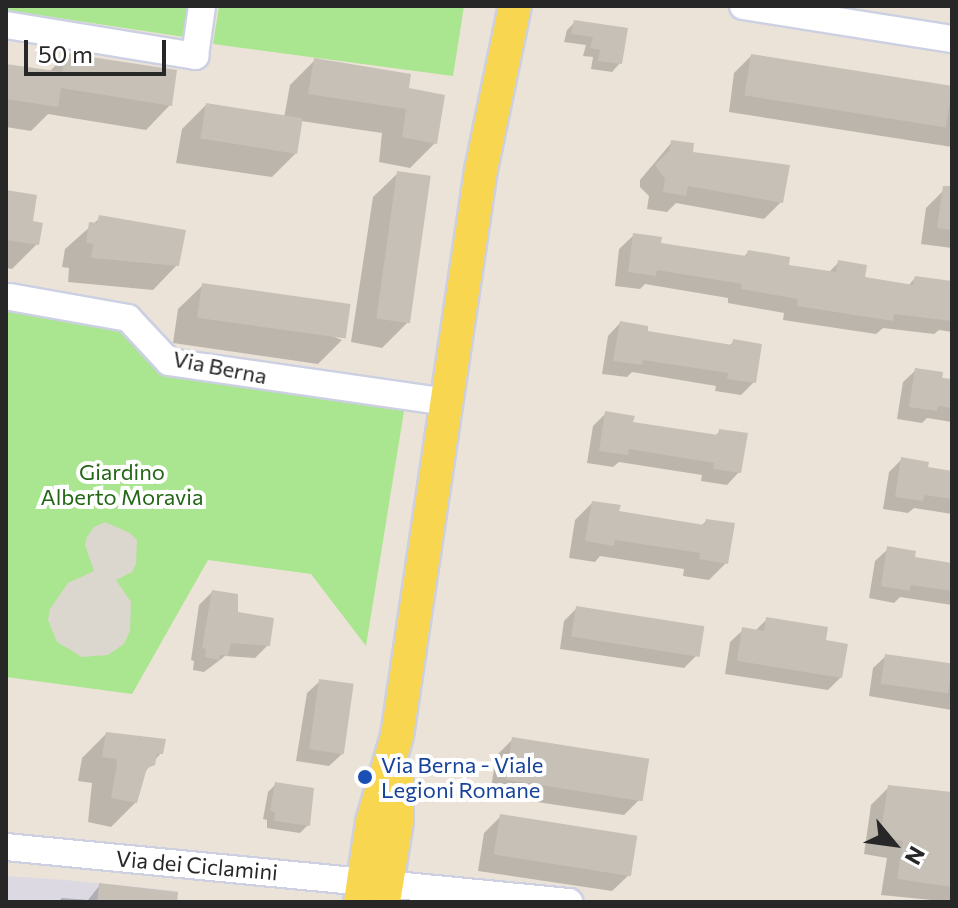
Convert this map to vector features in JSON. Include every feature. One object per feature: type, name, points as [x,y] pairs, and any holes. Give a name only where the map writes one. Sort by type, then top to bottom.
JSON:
[{"type":"main road","points":[[481,170],[493,6]]},
{"type":"main road","points":[[374,892],[397,822],[397,736],[481,170],[515,6]]},
{"type":"street","points":[[6,25],[195,56],[202,6]]},
{"type":"street","points":[[743,6],[891,17],[952,39]]},
{"type":"street","name":"Via Berna","points":[[10,297],[128,318],[169,362],[447,402]]},
{"type":"street","name":"Via dei Ciclamini","points":[[6,847],[374,892],[569,902]]},
{"type":"shaded area","points":[[105,522],[130,533],[137,540],[136,564],[132,572],[116,580],[131,602],[130,631],[124,644],[108,655],[82,657],[57,642],[48,620],[50,609],[68,583],[94,571],[85,545],[94,527]]},
{"type":"shaded area","points":[[6,876],[177,891],[176,902],[6,902]]},
{"type":"green space","points":[[6,6],[188,6],[184,37],[6,10]]},
{"type":"green space","points":[[219,6],[464,6],[453,76],[213,44]]},
{"type":"green space","name":"Giardino Alberto Moravia","points":[[6,307],[122,324],[159,374],[404,411],[366,646],[311,574],[208,560],[132,694],[6,677]]},
{"type":"building","points":[[574,20],[628,28],[622,64],[598,61],[600,50],[590,48],[593,37],[571,34]]},
{"type":"building","points":[[65,53],[177,70],[172,106],[61,88],[58,107],[6,99],[6,64],[62,72]]},
{"type":"building","points":[[751,54],[952,86],[946,127],[744,95]]},
{"type":"building","points":[[314,58],[411,74],[409,88],[445,95],[437,144],[402,137],[406,109],[308,94]]},
{"type":"building","points":[[206,103],[303,118],[297,154],[200,139]]},
{"type":"building","points":[[671,140],[694,143],[693,152],[790,165],[783,203],[688,186],[686,196],[663,192],[665,179],[655,165],[670,150]]},
{"type":"building","points":[[397,171],[431,176],[410,323],[376,319]]},
{"type":"building","points":[[943,186],[952,186],[952,230],[937,228]]},
{"type":"building","points":[[6,190],[37,195],[33,221],[43,223],[39,245],[6,240]]},
{"type":"building","points":[[99,215],[186,230],[179,266],[91,258],[93,244],[86,243],[89,222],[97,223]]},
{"type":"building","points":[[633,233],[662,237],[661,243],[746,256],[748,250],[790,257],[789,265],[836,272],[838,260],[867,265],[865,277],[913,285],[915,276],[952,281],[952,321],[894,314],[893,321],[797,306],[798,299],[741,289],[742,284],[657,270],[656,276],[628,272]]},
{"type":"building","points":[[202,283],[351,304],[346,339],[197,318]]},
{"type":"building","points":[[620,321],[648,326],[648,331],[732,345],[733,339],[762,344],[756,383],[727,379],[728,373],[643,360],[642,365],[613,361]]},
{"type":"building","points":[[915,368],[943,372],[942,378],[952,379],[952,408],[938,406],[937,411],[909,407]]},
{"type":"building","points":[[605,411],[635,416],[633,422],[718,435],[719,429],[748,433],[741,473],[713,469],[714,463],[629,449],[628,455],[599,451]]},
{"type":"building","points":[[901,457],[929,462],[928,467],[952,471],[952,499],[924,495],[923,501],[895,497]]},
{"type":"building","points":[[592,501],[621,505],[619,511],[704,525],[706,519],[735,523],[728,564],[699,559],[700,553],[615,540],[614,546],[585,541]]},
{"type":"building","points":[[887,546],[916,551],[915,557],[952,563],[952,591],[911,585],[909,591],[881,586]]},
{"type":"building","points":[[212,590],[238,594],[238,612],[274,618],[270,646],[231,643],[228,656],[220,655],[219,660],[205,657],[206,649],[202,648]]},
{"type":"building","points":[[576,606],[704,626],[700,657],[571,637]]},
{"type":"building","points":[[766,617],[828,627],[826,640],[848,644],[842,678],[737,661],[742,627],[764,631]]},
{"type":"building","points":[[885,654],[952,663],[948,693],[881,684]]},
{"type":"building","points":[[319,679],[354,684],[344,754],[309,749]]},
{"type":"building","points":[[106,732],[166,739],[163,754],[157,754],[155,765],[147,768],[137,803],[111,798],[117,763],[116,759],[102,757]]},
{"type":"building","points":[[512,737],[649,759],[643,801],[505,779]]},
{"type":"building","points":[[275,782],[314,788],[310,826],[274,821],[275,812],[270,811]]},
{"type":"building","points":[[888,785],[952,792],[952,887],[897,879],[903,841],[880,837]]},
{"type":"building","points":[[500,814],[637,836],[631,876],[494,854]]},
{"type":"building","points":[[99,883],[178,892],[177,902],[97,902]]},
{"type":"place","name":"Via Berna - Viale Legioni Romane","points":[[365,777]]}]
